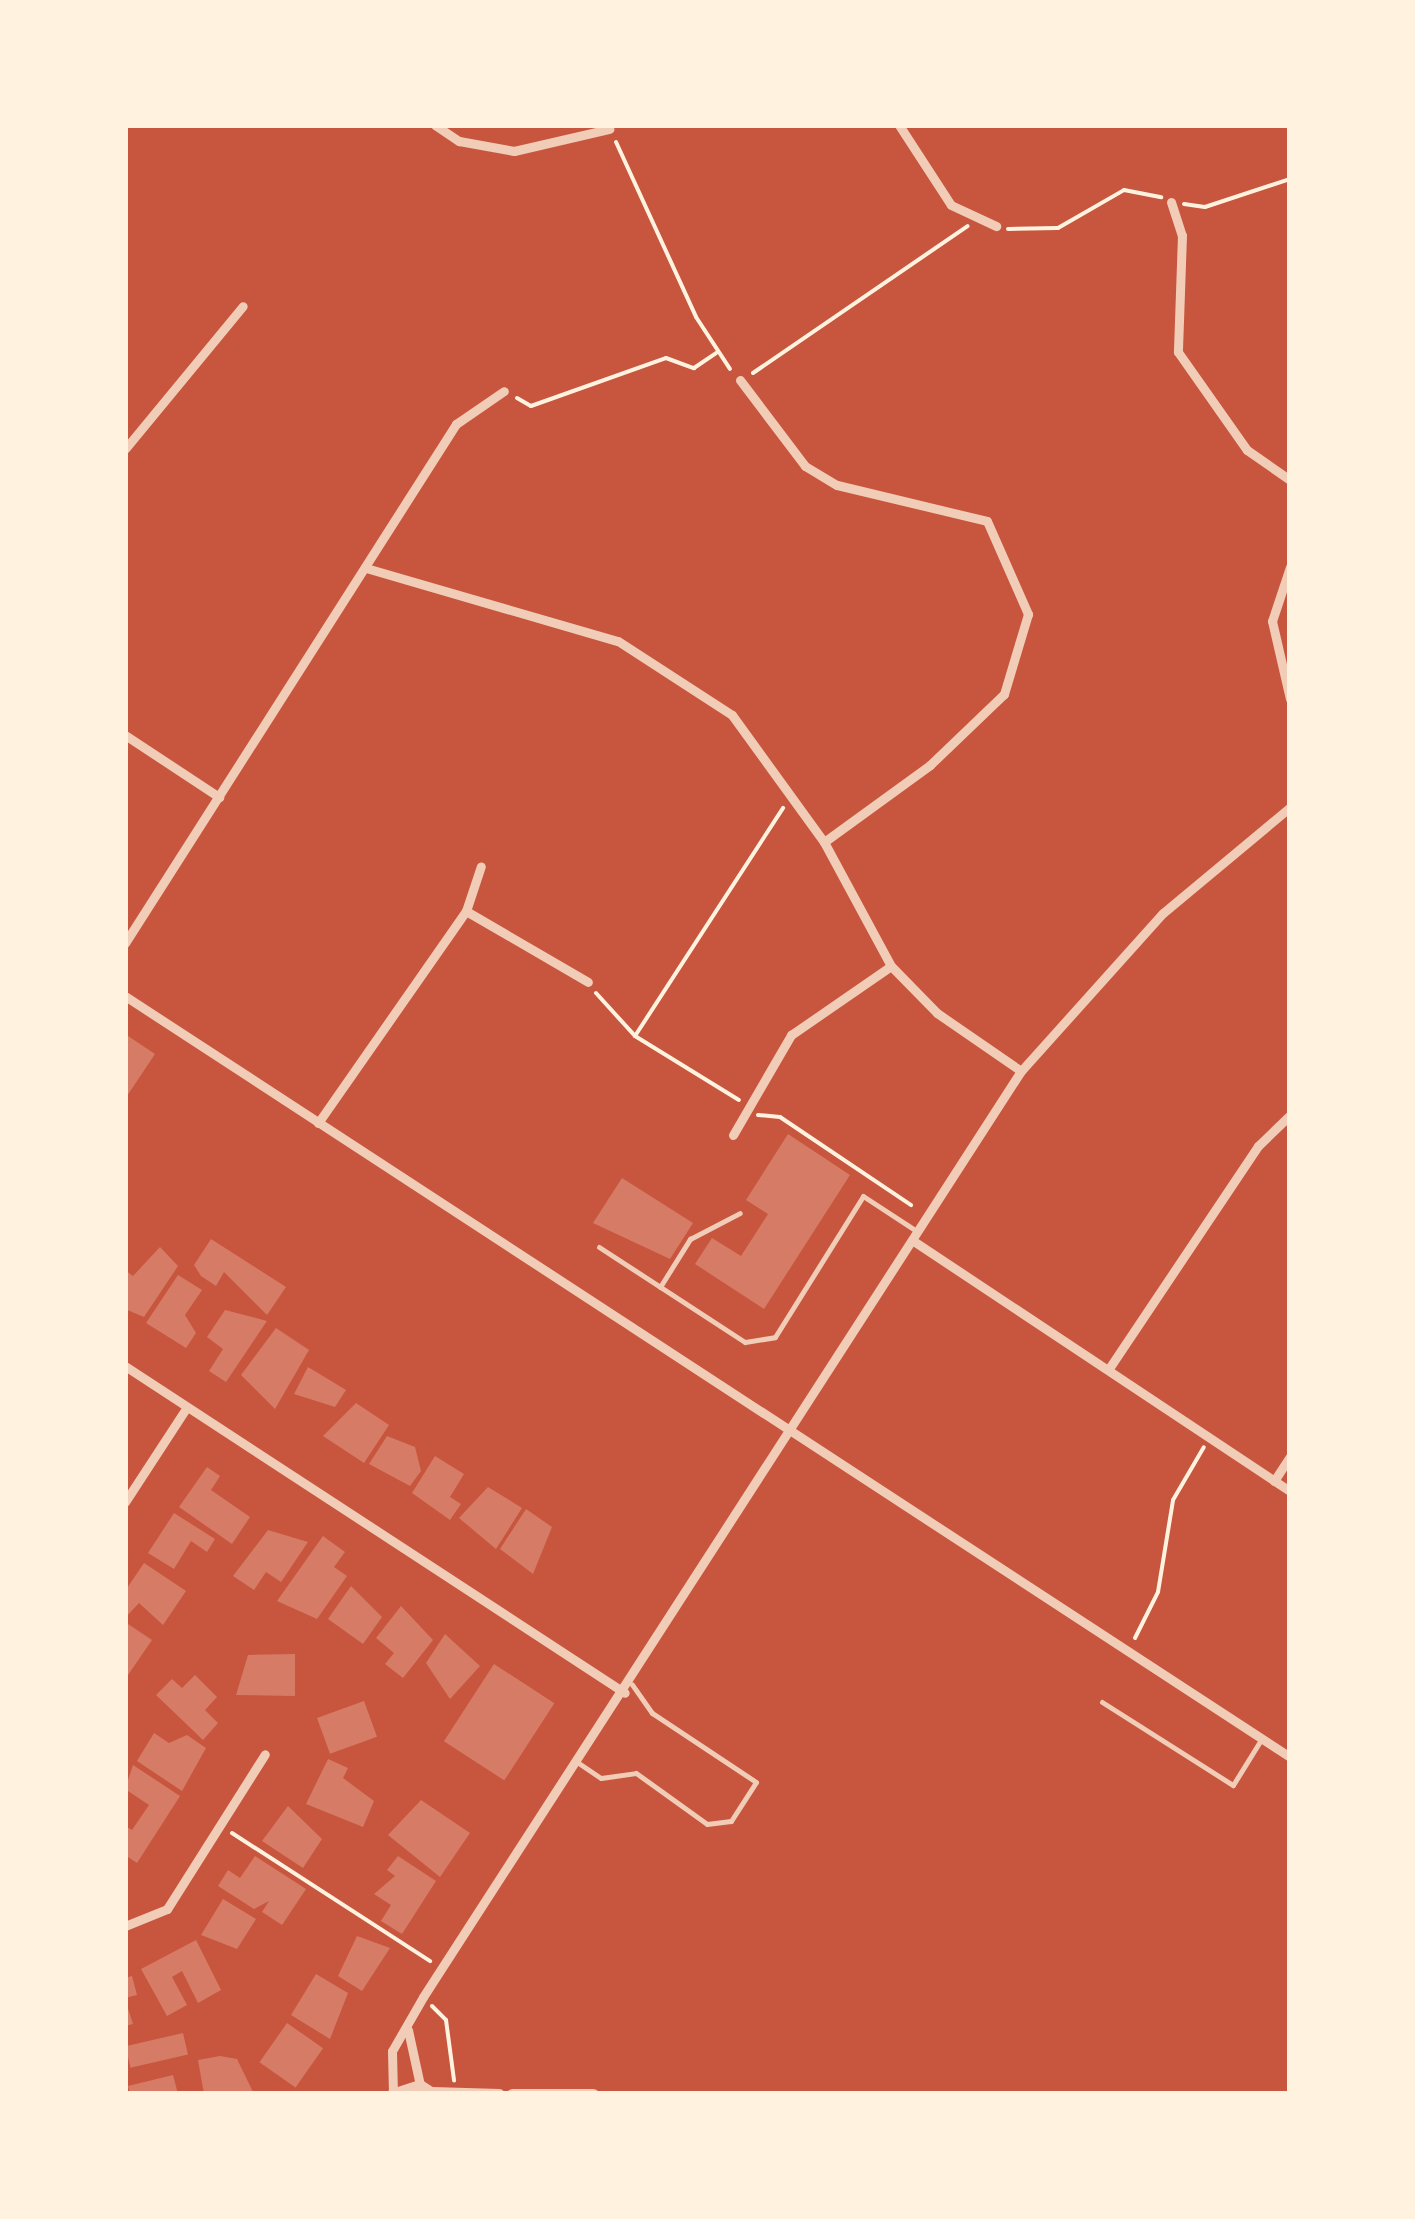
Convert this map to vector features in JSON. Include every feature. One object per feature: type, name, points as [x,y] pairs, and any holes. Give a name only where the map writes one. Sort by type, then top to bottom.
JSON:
[{"type":"street","points":[[435,125],[459,140],[514,152],[610,128]]},
{"type":"street","points":[[900,125],[928,179],[976,220],[996,226]]},
{"type":"street","points":[[1172,202],[1182,234],[1178,352],[1246,450],[1290,480]]},
{"type":"street","points":[[125,448],[243,306]]},
{"type":"street","points":[[740,380],[805,466],[837,485],[988,521],[1028,614],[1004,694],[930,765],[824,842]]},
{"type":"street","points":[[125,943],[456,424],[504,391]]},
{"type":"street","points":[[125,423],[136,432]]},
{"type":"street","points":[[1290,567],[1272,621],[1290,698]]},
{"type":"street","points":[[366,568],[618,641],[732,716],[824,842],[890,966],[937,1013],[1021,1071]]},
{"type":"street","points":[[125,736],[219,797]]},
{"type":"street","points":[[499,2094],[429,2090],[392,2094],[392,2051],[408,2030],[423,1997],[580,1764],[1021,1071],[1137,938],[1290,807]]},
{"type":"street","points":[[318,1123],[466,911],[481,866]]},
{"type":"street","points":[[466,911],[588,982]]},
{"type":"street","points":[[733,1134],[792,1035],[890,966]]},
{"type":"street","points":[[125,996],[1290,1756]]},
{"type":"street","points":[[1110,1367],[1258,1146],[1290,1115]]},
{"type":"street","points":[[918,1238],[1290,1491]]},
{"type":"street","points":[[125,1366],[628,1688]]},
{"type":"street","points":[[125,1502],[187,1407]]},
{"type":"street","points":[[1274,1480],[1290,1456]]},
{"type":"street","points":[[125,1926],[167,1909],[265,1754]]},
{"type":"street","points":[[408,2030],[429,2090]]},
{"type":"street","points":[[512,2094],[593,2094]]},
{"type":"lane","points":[[599,1248],[745,1342],[775,1337],[863,1196],[918,1238]]},
{"type":"lane","points":[[660,1287],[690,1239],[740,1214]]},
{"type":"lane","points":[[580,1764],[602,1778],[636,1772],[707,1824],[731,1822],[756,1782],[652,1713],[628,1688]]},
{"type":"lane","points":[[1102,1702],[1234,1785],[1262,1738]]},
{"type":"path","points":[[610,128],[716,354],[740,380],[976,220]]},
{"type":"path","points":[[996,226],[1058,228],[1124,190],[1205,207],[1290,179]]},
{"type":"path","points":[[504,391],[531,406],[666,358],[694,368],[716,354]]},
{"type":"path","points":[[635,1036],[794,799]]},
{"type":"path","points":[[588,982],[635,1036],[745,1110],[780,1117],[910,1205]]},
{"type":"path","points":[[1129,1651],[1158,1592],[1174,1500],[1210,1436]]},
{"type":"path","points":[[220,1825],[442,1968]]},
{"type":"path","points":[[423,1997],[446,2020],[457,2092]]},
{"type":"building","points":[[125,1034],[155,1054],[125,1099]]},
{"type":"building","points":[[788,1134],[850,1175],[764,1309],[695,1264],[712,1238],[741,1256],[768,1214],[746,1200]]},
{"type":"building","points":[[622,1178],[693,1223],[670,1259],[593,1223]]},
{"type":"building","points":[[211,1239],[286,1287],[267,1315],[224,1272],[216,1286],[201,1276],[194,1265]]},
{"type":"building","points":[[160,1247],[178,1266],[144,1317],[125,1309],[125,1270],[133,1276]]},
{"type":"building","points":[[178,1275],[202,1290],[185,1315],[196,1333],[186,1348],[146,1323]]},
{"type":"building","points":[[225,1310],[267,1321],[226,1382],[209,1371],[223,1349],[207,1337]]},
{"type":"building","points":[[276,1328],[309,1350],[275,1409],[241,1375]]},
{"type":"building","points":[[308,1367],[346,1390],[335,1407],[294,1394]]},
{"type":"building","points":[[356,1403],[389,1425],[364,1463],[323,1436]]},
{"type":"building","points":[[387,1436],[415,1447],[421,1471],[410,1486],[369,1464]]},
{"type":"building","points":[[435,1456],[464,1474],[450,1497],[461,1504],[450,1520],[412,1493]]},
{"type":"building","points":[[207,1467],[220,1476],[211,1490],[250,1517],[232,1544],[179,1507]]},
{"type":"building","points":[[488,1487],[522,1508],[496,1549],[459,1518]]},
{"type":"building","points":[[526,1509],[552,1527],[533,1574],[500,1549]]},
{"type":"building","points":[[174,1513],[215,1539],[207,1552],[191,1541],[174,1569],[148,1553]]},
{"type":"building","points":[[268,1530],[308,1542],[281,1582],[266,1572],[254,1590],[233,1576]]},
{"type":"building","points":[[323,1536],[345,1552],[334,1567],[347,1576],[317,1619],[277,1601]]},
{"type":"building","points":[[144,1563],[186,1591],[163,1625],[139,1603],[125,1618],[125,1591]]},
{"type":"building","points":[[351,1586],[382,1617],[363,1644],[328,1619]]},
{"type":"building","points":[[401,1606],[433,1640],[403,1678],[385,1664],[394,1653],[376,1638]]},
{"type":"building","points":[[125,1622],[152,1640],[128,1675],[125,1673]]},
{"type":"building","points":[[445,1634],[480,1666],[450,1699],[426,1663]]},
{"type":"building","points":[[295,1654],[295,1696],[236,1695],[248,1655]]},
{"type":"building","points":[[494,1664],[554,1703],[504,1780],[444,1741]]},
{"type":"building","points":[[195,1675],[217,1697],[205,1710],[218,1723],[203,1740],[156,1695],[172,1679],[182,1688]]},
{"type":"building","points":[[364,1701],[377,1737],[330,1754],[317,1718]]},
{"type":"building","points":[[154,1733],[169,1743],[187,1735],[206,1748],[182,1791],[137,1761]]},
{"type":"building","points":[[328,1759],[348,1768],[343,1778],[374,1801],[363,1827],[306,1804]]},
{"type":"building","points":[[133,1765],[180,1796],[137,1863],[125,1855],[125,1826],[132,1830],[149,1805],[125,1789]]},
{"type":"building","points":[[421,1800],[470,1833],[440,1877],[388,1835]]},
{"type":"building","points":[[288,1806],[322,1839],[303,1868],[262,1841]]},
{"type":"building","points":[[255,1856],[306,1889],[282,1925],[262,1912],[269,1901],[254,1909],[218,1886],[228,1870],[240,1878]]},
{"type":"building","points":[[398,1856],[436,1881],[402,1934],[381,1921],[391,1905],[374,1894],[395,1876],[387,1870]]},
{"type":"building","points":[[223,1899],[256,1919],[237,1949],[201,1935]]},
{"type":"building","points":[[357,1936],[390,1948],[362,1991],[338,1976]]},
{"type":"building","points":[[196,1940],[221,1990],[198,2003],[182,1971],[172,1977],[187,2005],[167,2016],[141,1969]]},
{"type":"building","points":[[316,1974],[348,1993],[330,2039],[291,2015]]},
{"type":"building","points":[[132,1976],[137,1995],[125,1998],[125,1978]]},
{"type":"building","points":[[125,1999],[133,2024],[125,2026]]},
{"type":"building","points":[[287,2023],[323,2048],[296,2088],[259,2062]]},
{"type":"building","points":[[183,2033],[188,2054],[130,2068],[126,2046]]},
{"type":"building","points":[[220,2056],[237,2059],[254,2094],[204,2094],[198,2060]]},
{"type":"building","points":[[173,2075],[178,2094],[130,2094],[128,2086]]}]
